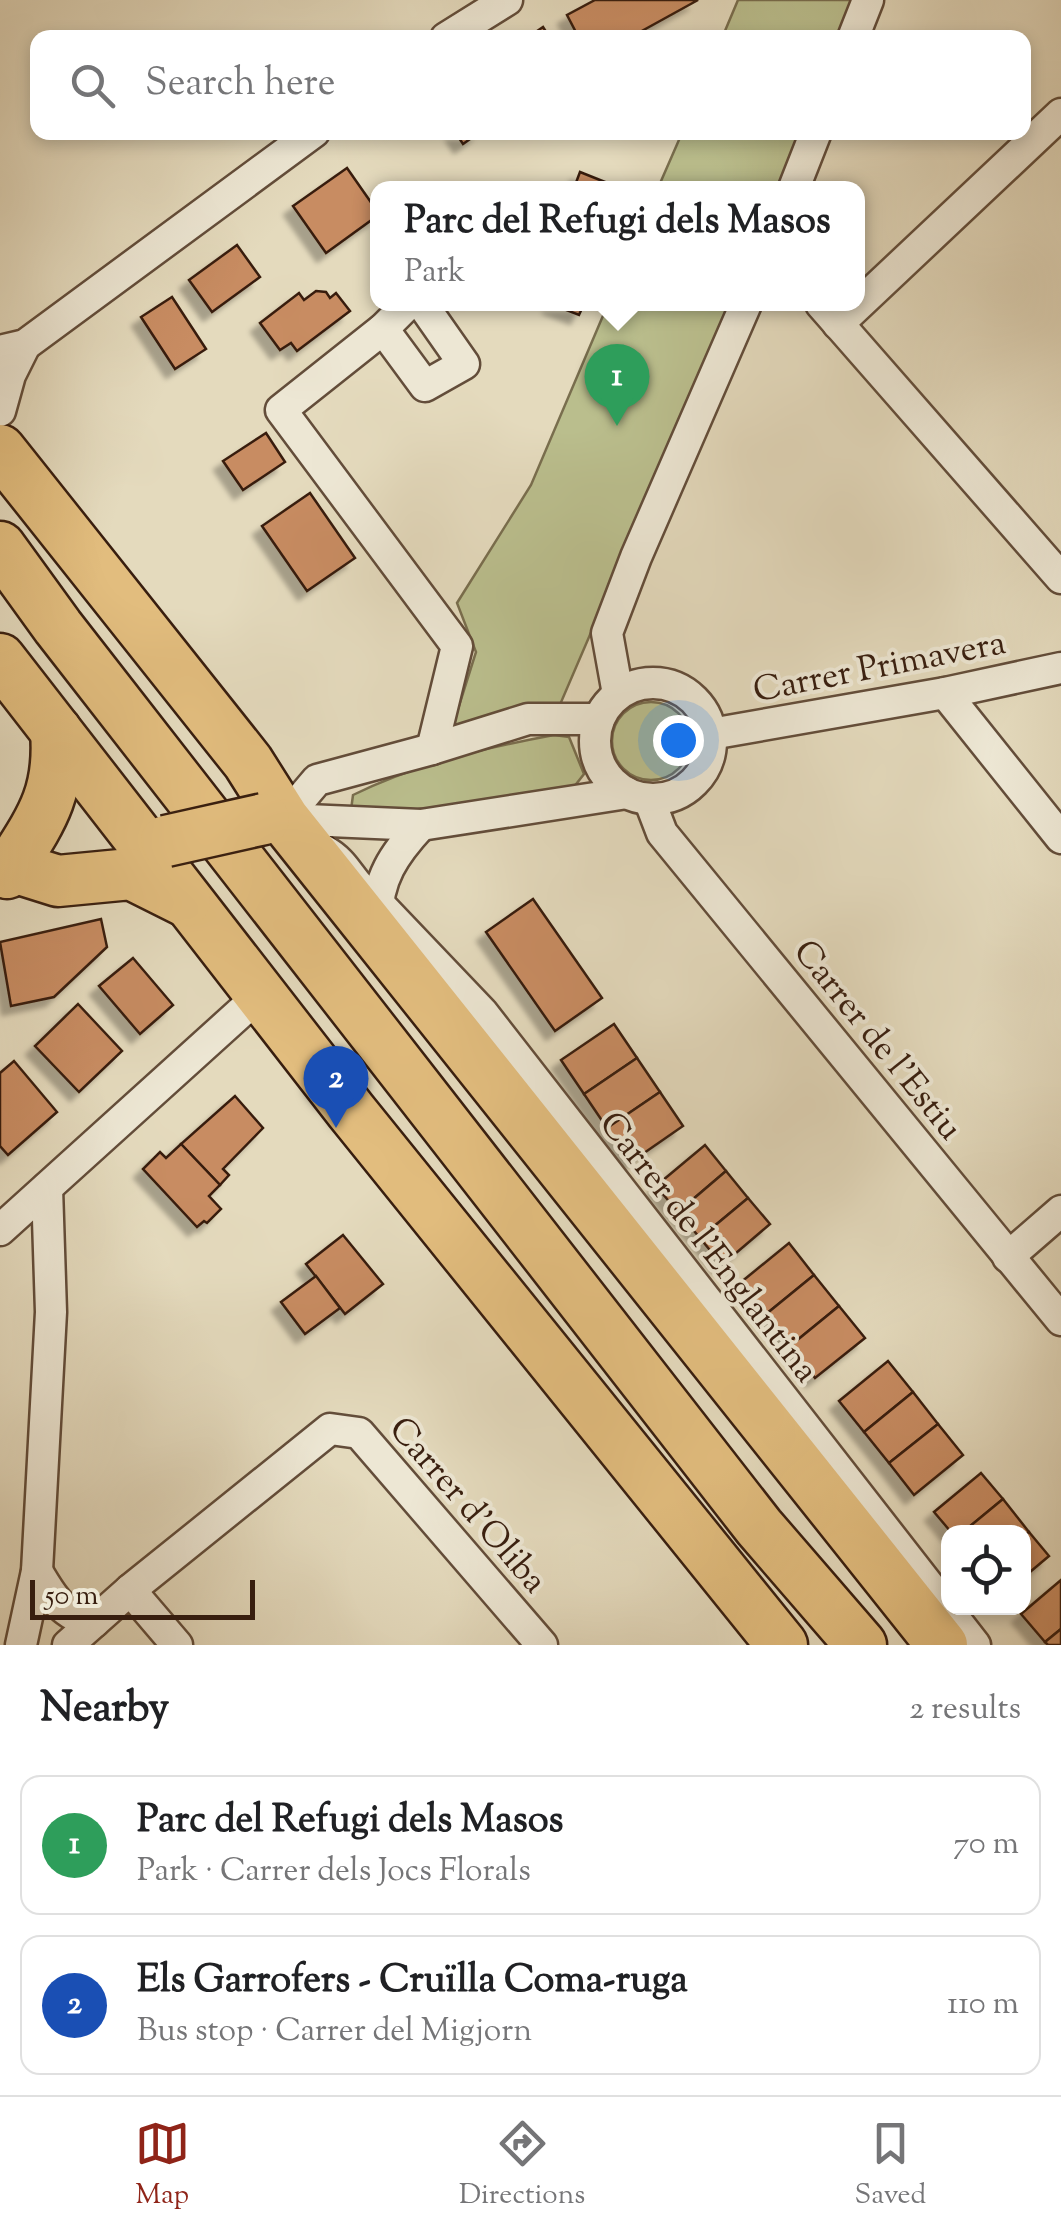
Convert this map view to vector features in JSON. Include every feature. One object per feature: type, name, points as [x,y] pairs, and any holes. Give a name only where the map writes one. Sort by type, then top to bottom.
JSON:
[{"type":"main road","points":[[0,450],[248,762],[280,821],[378,910],[942,1645]]},
{"type":"main road","points":[[0,546],[58,627],[758,1527],[861,1645]]},
{"type":"main road","points":[[0,658],[56,731],[155,843],[195,906],[261,994],[782,1645]]},
{"type":"main road","points":[[15,871],[52,794],[58,760],[56,731]]},
{"type":"main road","points":[[15,871],[280,821]]},
{"type":"main road","points":[[15,871],[58,880],[131,874],[195,906]]},
{"type":"street","points":[[452,30],[468,9],[508,0]]},
{"type":"street","points":[[857,30],[868,0]]},
{"type":"street","points":[[865,284],[1061,114]]},
{"type":"street","points":[[0,411],[13,348],[303,140]]},
{"type":"street","points":[[797,181],[813,140]]},
{"type":"street","points":[[401,311],[281,410],[457,646],[432,749]]},
{"type":"street","points":[[383,329],[425,386],[464,364],[427,311]]},
{"type":"street","points":[[618,694],[607,633],[636,556],[743,311]]},
{"type":"street","points":[[830,314],[1056,562]]},
{"type":"street","name":"Carrer Primavera","points":[[711,734],[945,693],[1061,668]]},
{"type":"street","points":[[280,821],[421,825],[638,796],[672,796],[688,788],[708,762],[711,734],[703,709],[690,694],[670,684],[650,682],[618,694],[598,719],[598,760],[610,780],[638,796]]},
{"type":"street","points":[[945,693],[1061,838]]},
{"type":"street","points":[[280,821],[316,780],[528,719],[598,719]]},
{"type":"street","name":"Carrer de l'Estiu","points":[[638,796],[662,833],[1061,1320]]},
{"type":"street","points":[[378,910],[384,873],[394,854],[421,825]]},
{"type":"street","name":"Carrer de l'Englantina","points":[[378,910],[482,1012],[975,1645]]},
{"type":"street","points":[[0,1230],[261,994]]},
{"type":"street","points":[[21,1645],[37,1571],[51,1312],[47,1188]]},
{"type":"street","points":[[1008,1257],[1061,1211]]},
{"type":"street","name":"Carrer d'Oliba","points":[[130,1590],[330,1429],[359,1432],[542,1645]]},
{"type":"street","points":[[37,1571],[57,1604],[76,1618],[94,1622]]},
{"type":"street","points":[[68,1645],[130,1590],[177,1645]]},
{"type":"green space","points":[[738,0],[862,0],[849,30],[725,30]]},
{"type":"green space","points":[[679,140],[802,140],[784,181],[661,181]]},
{"type":"green space","points":[[605,311],[729,311],[559,707],[452,728],[476,652],[457,603],[531,485]]},
{"type":"green space","points":[[651,702],[679,713],[690,741],[679,769],[651,780],[623,769],[612,741],[623,713]]},
{"type":"green space","points":[[554,735],[569,737],[584,774],[566,797],[368,817],[351,810],[353,795],[401,774]]},
{"type":"building","points":[[595,0],[698,0],[644,30],[575,30],[567,15]]},
{"type":"building","points":[[347,168],[370,201],[370,221],[326,253],[293,206]]},
{"type":"building","points":[[580,172],[602,181],[577,181]]},
{"type":"building","points":[[237,245],[260,277],[212,312],[189,280]]},
{"type":"building","points":[[316,291],[326,292],[330,298],[336,293],[350,311],[297,351],[291,343],[280,350],[260,323],[299,293],[304,300]]},
{"type":"building","points":[[172,297],[206,349],[175,369],[141,317]]},
{"type":"building","points":[[266,433],[285,462],[243,490],[223,461]]},
{"type":"building","points":[[310,493],[355,558],[307,591],[262,526]]},
{"type":"building","points":[[533,899],[602,998],[555,1031],[486,932]]},
{"type":"building","points":[[101,919],[107,947],[54,997],[11,1006],[0,942]]},
{"type":"building","points":[[133,958],[173,1005],[140,1034],[99,986]]},
{"type":"building","points":[[78,1004],[122,1051],[79,1092],[35,1046]]},
{"type":"building","points":[[614,1024],[637,1058],[584,1094],[561,1060]]},
{"type":"building","points":[[637,1058],[660,1092],[607,1128],[584,1094]]},
{"type":"building","points":[[14,1061],[57,1112],[8,1155],[0,1146],[0,1073]]},
{"type":"building","points":[[660,1092],[683,1126],[631,1162],[607,1128]]},
{"type":"building","points":[[235,1096],[263,1128],[223,1169],[229,1175],[220,1185],[181,1144]]},
{"type":"building","points":[[181,1144],[220,1185],[209,1196],[221,1209],[197,1227],[143,1169],[160,1152],[166,1158]]},
{"type":"building","points":[[705,1145],[726,1171],[678,1212],[656,1186]]},
{"type":"building","points":[[726,1171],[748,1198],[700,1238],[678,1212]]},
{"type":"building","points":[[748,1198],[770,1224],[722,1265],[700,1238]]},
{"type":"building","points":[[343,1235],[383,1284],[345,1314],[306,1264]]},
{"type":"building","points":[[789,1243],[814,1275],[765,1315],[740,1283]]},
{"type":"building","points":[[814,1275],[839,1306],[790,1346],[765,1315]]},
{"type":"building","points":[[316,1276],[340,1308],[305,1334],[281,1302]]},
{"type":"building","points":[[839,1306],[865,1338],[815,1378],[790,1346]]},
{"type":"building","points":[[888,1361],[913,1392],[864,1432],[839,1401]]},
{"type":"building","points":[[913,1392],[938,1424],[889,1463],[864,1432]]},
{"type":"building","points":[[938,1424],[963,1455],[914,1495],[889,1463]]},
{"type":"building","points":[[981,1473],[1003,1499],[971,1525],[945,1525],[934,1512]]},
{"type":"building","points":[[1003,1499],[1023,1525],[971,1525]]},
{"type":"building","points":[[1031,1534],[1049,1556],[1031,1571]]},
{"type":"building","points":[[1061,1580],[1061,1629],[1045,1642],[1022,1615],[1031,1615],[1031,1606]]},
{"type":"building","points":[[1061,1629],[1061,1645],[1045,1642]]},
{"type":"place","name":"Parc del Refugi dels Masos","points":[[617,426]]},
{"type":"place","name":"Els Garrofers - Cruïlla Coma-ruga","points":[[336,1128]]}]
